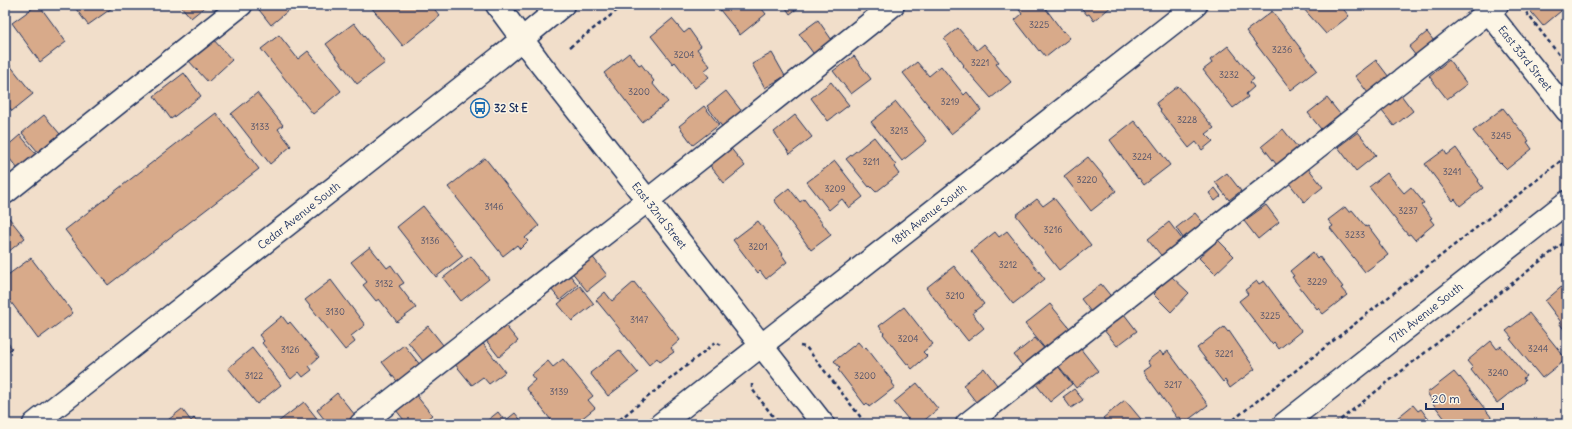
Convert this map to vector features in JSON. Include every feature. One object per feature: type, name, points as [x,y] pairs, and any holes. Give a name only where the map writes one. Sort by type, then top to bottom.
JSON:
[{"type":"street","points":[[5,193],[241,5]]},
{"type":"street","name":"East 32nd Street","points":[[497,5],[521,39],[823,424]]},
{"type":"street","name":"Cedar Avenue South","points":[[34,424],[499,58],[563,5]]},
{"type":"street","points":[[361,424],[648,200],[893,5]]},
{"type":"street","name":"18th Avenue South","points":[[661,424],[1196,5]]},
{"type":"street","points":[[967,424],[1490,7]]},
{"type":"street","name":"East 33rd Street","points":[[1490,7],[1567,111]]},
{"type":"street","name":"17th Avenue South","points":[[1284,424],[1567,202]]},
{"type":"path","points":[[570,47],[624,5]]},
{"type":"path","points":[[1520,5],[1567,65]]},
{"type":"path","points":[[1228,424],[1567,156]]},
{"type":"path","points":[[1335,424],[1567,240]]},
{"type":"path","points":[[614,424],[716,342],[721,346]]},
{"type":"path","points":[[800,346],[806,347],[866,424]]},
{"type":"path","points":[[752,384],[752,389],[779,424]]},
{"type":"building","points":[[39,5],[66,42],[40,62],[12,23]]},
{"type":"building","points":[[73,5],[110,5],[112,8],[88,25]]},
{"type":"building","points":[[180,5],[207,5],[191,18]]},
{"type":"building","points":[[295,5],[271,25],[256,6]]},
{"type":"building","points":[[374,5],[431,5],[440,16],[403,46],[371,7]]},
{"type":"building","points":[[716,5],[759,5],[766,14],[740,35]]},
{"type":"building","points":[[784,5],[802,5],[790,14]]},
{"type":"building","points":[[1022,5],[1043,5],[1063,32],[1064,31],[1070,38],[1046,57],[1040,50],[1039,51],[1015,20],[1022,14],[1018,8]]},
{"type":"building","points":[[1079,5],[1113,5],[1094,21]]},
{"type":"building","points":[[1303,5],[1340,5],[1349,16],[1326,34],[1302,7]]},
{"type":"building","points":[[1529,5],[1567,6],[1543,26],[1527,7]]},
{"type":"building","points":[[1272,11],[1317,70],[1291,90],[1246,31]]},
{"type":"building","points":[[672,19],[684,33],[689,29],[701,46],[697,49],[710,66],[704,71],[709,77],[695,88],[675,62],[673,64],[651,36]]},
{"type":"building","points":[[818,20],[834,43],[816,57],[799,34]]},
{"type":"building","points":[[354,23],[385,63],[357,84],[326,44]]},
{"type":"building","points":[[958,28],[977,50],[984,44],[999,62],[996,64],[1011,82],[991,98],[963,66],[964,65],[944,39]]},
{"type":"building","points":[[1427,32],[1437,45],[1419,60],[1409,47]]},
{"type":"building","points":[[279,35],[298,59],[308,51],[341,91],[313,114],[261,49]]},
{"type":"building","points":[[212,38],[232,60],[208,82],[188,60]]},
{"type":"building","points":[[1228,46],[1254,79],[1250,82],[1254,87],[1246,94],[1248,97],[1233,108],[1203,70],[1212,63],[1210,60]]},
{"type":"building","points":[[629,53],[639,65],[641,64],[654,81],[652,83],[668,102],[642,122],[604,73]]},
{"type":"building","points":[[772,53],[785,76],[765,88],[752,64]]},
{"type":"building","points":[[854,56],[871,79],[851,94],[833,71]]},
{"type":"building","points":[[5,59],[33,94],[12,111],[7,104],[5,106]]},
{"type":"building","points":[[1376,60],[1392,81],[1371,97],[1355,76]]},
{"type":"building","points":[[1449,60],[1467,84],[1447,99],[1429,76]]},
{"type":"building","points":[[917,62],[929,76],[941,66],[964,95],[967,92],[981,110],[951,134],[903,73]]},
{"type":"building","points":[[184,73],[201,96],[171,119],[154,96]]},
{"type":"building","points":[[831,82],[849,105],[828,121],[811,98]]},
{"type":"building","points":[[1178,86],[1214,128],[1206,134],[1213,141],[1202,150],[1196,142],[1189,148],[1160,111],[1161,110],[1156,103]]},
{"type":"building","points":[[726,91],[743,113],[723,128],[707,106]]},
{"type":"building","points":[[257,93],[283,125],[278,129],[291,146],[270,164],[231,114]]},
{"type":"building","points":[[1401,95],[1413,111],[1394,126],[1381,110]]},
{"type":"building","points":[[1327,98],[1344,119],[1325,134],[1308,113]]},
{"type":"building","points":[[896,102],[927,141],[902,161],[871,122]]},
{"type":"building","points":[[704,106],[719,125],[693,145],[679,126]]},
{"type":"building","points":[[1503,108],[1529,141],[1527,142],[1532,149],[1507,169],[1501,163],[1500,164],[1473,131]]},
{"type":"building","points":[[216,113],[259,169],[108,285],[65,230]]},
{"type":"building","points":[[44,115],[60,134],[38,152],[22,133]]},
{"type":"building","points":[[795,115],[812,137],[790,154],[774,132]]},
{"type":"building","points":[[1134,121],[1140,128],[1141,127],[1170,165],[1144,185],[1110,140]]},
{"type":"building","points":[[1283,129],[1301,152],[1280,169],[1262,146]]},
{"type":"building","points":[[1358,132],[1376,155],[1356,171],[1338,147]]},
{"type":"building","points":[[20,135],[36,154],[18,169],[5,153],[5,148]]},
{"type":"building","points":[[874,137],[896,165],[894,167],[899,174],[876,192],[870,186],[869,187],[846,159]]},
{"type":"building","points":[[729,146],[745,166],[724,183],[708,163]]},
{"type":"building","points":[[1456,148],[1483,188],[1460,206],[1455,199],[1453,201],[1425,164],[1444,150],[1447,155]]},
{"type":"building","points":[[1088,157],[1116,191],[1091,211],[1064,176]]},
{"type":"building","points":[[485,158],[539,226],[525,238],[528,241],[520,249],[517,245],[503,256],[448,187]]},
{"type":"building","points":[[835,161],[863,197],[849,208],[842,199],[829,210],[807,182]]},
{"type":"building","points":[[1308,168],[1323,187],[1304,202],[1289,183]]},
{"type":"building","points":[[1227,173],[1241,191],[1229,200],[1215,182]]},
{"type":"building","points":[[1387,173],[1404,193],[1411,187],[1424,203],[1421,205],[1432,218],[1430,219],[1434,224],[1415,240],[1410,234],[1408,235],[1369,187]]},
{"type":"building","points":[[789,188],[800,202],[804,199],[831,235],[811,250],[774,200]]},
{"type":"building","points":[[1215,188],[1221,196],[1215,201],[1209,193]]},
{"type":"building","points":[[1054,198],[1091,245],[1059,270],[1016,215],[1037,199],[1043,206]]},
{"type":"building","points":[[1266,205],[1279,222],[1258,239],[1244,221]]},
{"type":"building","points":[[423,206],[463,256],[436,277],[397,227]]},
{"type":"building","points":[[1345,207],[1349,212],[1352,210],[1366,227],[1368,226],[1388,255],[1365,272],[1330,228],[1333,226],[1328,220]]},
{"type":"building","points":[[5,213],[25,238],[7,253],[5,251]]},
{"type":"building","points":[[1195,213],[1206,226],[1186,242],[1176,228]]},
{"type":"building","points":[[758,221],[783,254],[782,255],[787,262],[766,279],[760,271],[758,273],[733,240]]},
{"type":"building","points":[[1169,222],[1185,243],[1164,259],[1148,239]]},
{"type":"building","points":[[1007,231],[1045,279],[1013,304],[971,251],[995,232],[999,237]]},
{"type":"building","points":[[1218,240],[1234,256],[1215,274],[1199,258]]},
{"type":"building","points":[[370,247],[387,268],[391,265],[404,283],[399,286],[416,308],[397,322],[379,299],[376,301],[363,285],[367,282],[351,262]]},
{"type":"building","points":[[1313,252],[1317,258],[1319,256],[1343,287],[1341,288],[1347,295],[1323,314],[1318,308],[1317,309],[1292,277],[1294,276],[1290,271]]},
{"type":"building","points":[[591,255],[607,275],[587,291],[571,271]]},
{"type":"building","points":[[471,256],[489,279],[461,301],[443,278]]},
{"type":"building","points":[[31,258],[73,313],[38,339],[5,294],[5,277]]},
{"type":"building","points":[[954,266],[984,304],[972,313],[984,328],[968,341],[926,288]]},
{"type":"building","points":[[569,274],[578,285],[560,300],[551,289]]},
{"type":"building","points":[[1171,276],[1189,293],[1171,312],[1153,294]]},
{"type":"building","points":[[331,280],[365,325],[351,336],[355,342],[345,350],[305,300]]},
{"type":"building","points":[[1257,281],[1259,284],[1264,281],[1301,331],[1279,349],[1274,342],[1272,344],[1239,301],[1248,294],[1245,290]]},
{"type":"building","points":[[634,282],[680,340],[671,348],[674,352],[660,362],[657,358],[649,365],[596,300],[605,292],[612,301]]},
{"type":"building","points":[[1566,283],[1567,333],[1559,323],[1561,322],[1545,301]]},
{"type":"building","points":[[1101,284],[1114,300],[1094,316],[1081,299]]},
{"type":"building","points":[[580,286],[594,304],[572,321],[558,304]]},
{"type":"building","points":[[1050,304],[1072,331],[1047,351],[1025,324]]},
{"type":"building","points":[[904,307],[933,344],[923,352],[927,356],[912,369],[883,334],[884,333],[879,326]]},
{"type":"building","points":[[1529,313],[1566,359],[1542,378],[1510,339],[1512,338],[1506,331]]},
{"type":"building","points":[[1124,314],[1137,331],[1117,346],[1103,329]]},
{"type":"building","points":[[282,316],[288,324],[290,322],[319,357],[309,366],[312,370],[303,377],[299,372],[291,379],[262,343],[264,341],[259,335]]},
{"type":"building","points":[[504,324],[518,341],[499,357],[485,339]]},
{"type":"building","points":[[428,326],[447,350],[427,366],[408,342]]},
{"type":"building","points":[[1224,327],[1228,332],[1229,331],[1255,369],[1230,388],[1225,380],[1223,382],[1197,348]]},
{"type":"building","points":[[1035,338],[1047,352],[1025,369],[1014,355]]},
{"type":"building","points":[[5,340],[12,348],[5,354]]},
{"type":"building","points":[[481,341],[505,372],[489,384],[483,377],[472,385],[454,363]]},
{"type":"building","points":[[1491,341],[1497,349],[1501,346],[1526,376],[1523,378],[1525,381],[1497,403],[1471,370],[1473,368],[1467,361]]},
{"type":"building","points":[[858,342],[864,349],[866,347],[893,382],[892,383],[895,387],[869,407],[867,403],[865,405],[838,370],[840,368],[834,361]]},
{"type":"building","points":[[404,345],[421,366],[399,384],[382,362]]},
{"type":"building","points":[[252,348],[281,385],[257,404],[228,368]]},
{"type":"building","points":[[1080,348],[1098,371],[1076,388],[1058,365]]},
{"type":"building","points":[[619,350],[638,373],[608,396],[590,373]]},
{"type":"building","points":[[1160,351],[1163,355],[1168,351],[1208,405],[1184,423],[1179,417],[1177,418],[1143,371],[1150,366],[1147,361]]},
{"type":"building","points":[[563,359],[593,396],[588,400],[595,408],[575,424],[554,424],[526,388],[535,380],[531,375],[548,361],[553,367]]},
{"type":"building","points":[[1057,365],[1072,384],[1050,402],[1035,383]]},
{"type":"building","points":[[984,368],[1000,389],[979,406],[963,385]]},
{"type":"building","points":[[1454,372],[1459,378],[1460,377],[1495,422],[1492,424],[1449,424],[1431,401],[1432,400],[1427,393]]},
{"type":"building","points":[[917,383],[938,409],[920,424],[912,424],[894,402]]},
{"type":"building","points":[[1074,389],[1083,400],[1071,408],[1063,397]]},
{"type":"building","points":[[337,393],[355,415],[344,424],[328,424],[317,410]]},
{"type":"building","points":[[416,395],[432,415],[421,424],[407,424],[396,410]]},
{"type":"building","points":[[1125,400],[1145,424],[1108,424],[1103,418]]},
{"type":"building","points":[[304,402],[319,421],[315,424],[280,424],[278,422]]},
{"type":"building","points":[[1413,405],[1418,411],[1421,409],[1432,424],[1391,423]]},
{"type":"building","points":[[182,409],[191,421],[194,418],[198,424],[163,424]]},
{"type":"building","points":[[498,412],[505,421],[515,413],[524,424],[483,424]]},
{"type":"building","points":[[1567,416],[1567,424],[1557,424]]},
{"type":"place","name":"32 St E","points":[[480,108]]}]
